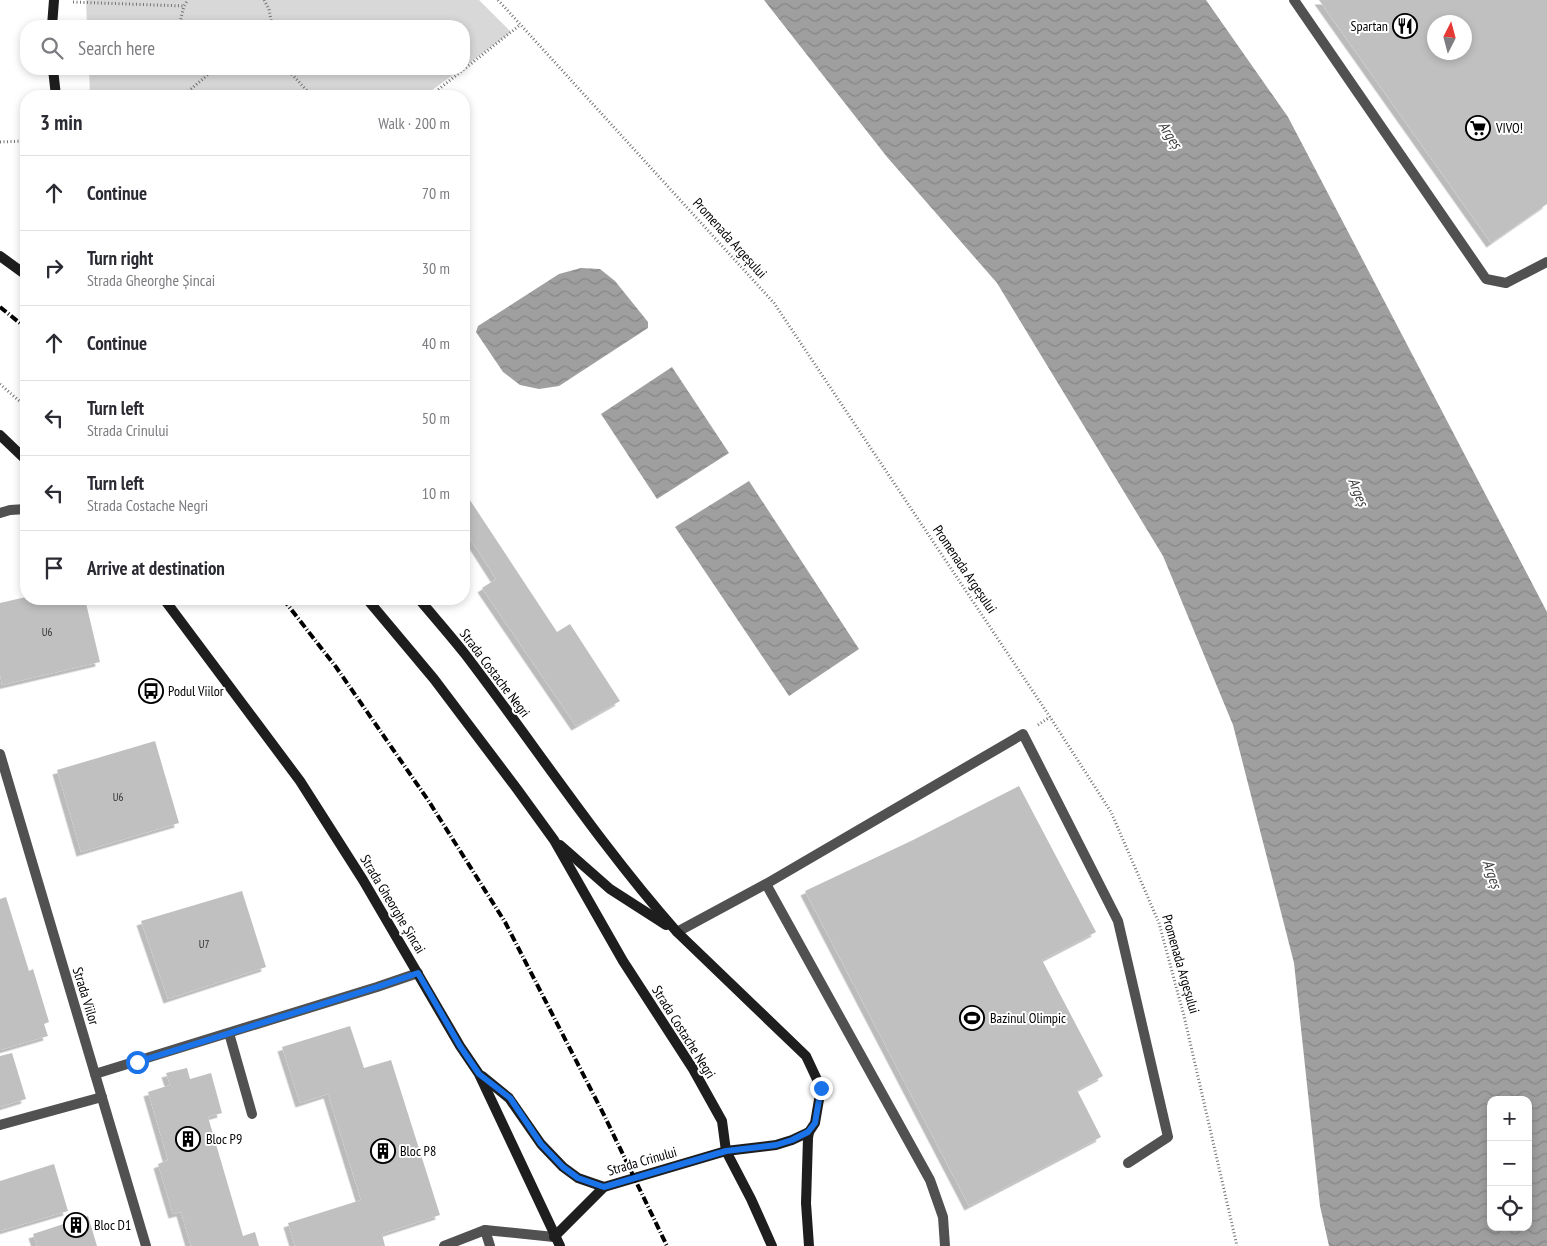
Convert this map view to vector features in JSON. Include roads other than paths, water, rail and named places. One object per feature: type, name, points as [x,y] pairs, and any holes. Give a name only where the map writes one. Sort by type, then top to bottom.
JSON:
[{"type":"main road","points":[[52,20],[54,0]]},
{"type":"main road","points":[[53,75],[55,90]]},
{"type":"main road","points":[[0,256],[20,271]]},
{"type":"main road","points":[[0,435],[20,454]]},
{"type":"main road","name":"Strada Gheorghe Șincai","points":[[168,605],[300,781],[362,880],[460,1046],[479,1074],[557,1242]]},
{"type":"main road","name":"Strada Costache Negri","points":[[372,605],[434,679],[554,840],[622,960],[693,1069],[722,1121],[726,1151],[751,1199],[772,1246]]},
{"type":"main road","name":"Strada Costache Negri","points":[[424,605],[464,653],[588,820],[677,932],[806,1056],[821,1088],[815,1123],[808,1132],[806,1203],[809,1246]]},
{"type":"main road","name":"Strada Costache Negri","points":[[554,840],[610,889],[677,932]]},
{"type":"main road","points":[[479,1074],[510,1098],[541,1144],[563,1167],[578,1178],[604,1187]]},
{"type":"main road","name":"Strada Crinului","points":[[557,1242],[604,1187],[726,1151],[776,1145],[808,1132]]},
{"type":"street","points":[[1294,0],[1486,279],[1506,283],[1547,262]]},
{"type":"street","points":[[0,513],[20,509]]},
{"type":"street","points":[[677,932],[766,884],[1023,734],[1118,921],[1168,1137],[1128,1163]]},
{"type":"street","name":"Strada Viilor","points":[[0,754],[146,1246]]},
{"type":"street","points":[[766,884],[930,1180],[943,1217],[944,1246]]},
{"type":"street","points":[[95,1074],[418,973]]},
{"type":"street","points":[[229,1033],[252,1114]]},
{"type":"street","points":[[0,1125],[102,1097]]},
{"type":"street","points":[[485,1230],[490,1246]]},
{"type":"street","points":[[444,1246],[485,1230],[557,1242]]},
{"type":"water","name":"Argeș","points":[[764,0],[1206,0],[1288,117],[1547,612],[1547,1246],[1329,1246],[1320,1206],[1294,963],[1233,725],[1163,556],[997,283],[887,157]]},
{"type":"water","points":[[581,268],[600,269],[615,281],[648,322],[648,328],[559,386],[539,389],[520,385],[503,372],[476,332],[478,326],[559,274]]},
{"type":"water","points":[[672,367],[729,453],[657,499],[601,414]]},
{"type":"water","points":[[749,481],[859,649],[789,696],[675,527]]},
{"type":"railway","points":[[0,307],[20,323]]},
{"type":"railway","points":[[288,605],[336,667],[428,800],[505,922],[604,1115],[667,1246]]},
{"type":"place","name":"Spartan","points":[[1405,26]]},
{"type":"place","name":"VIVO!","points":[[1478,128]]},
{"type":"place","name":"Podul Viilor","points":[[151,691]]},
{"type":"place","name":"Bazinul Olimpic","points":[[972,1018]]},
{"type":"place","name":"Bloc P9","points":[[188,1139]]},
{"type":"place","name":"Bloc P8","points":[[383,1151]]},
{"type":"place","name":"Bloc D1","points":[[76,1225]]}]
